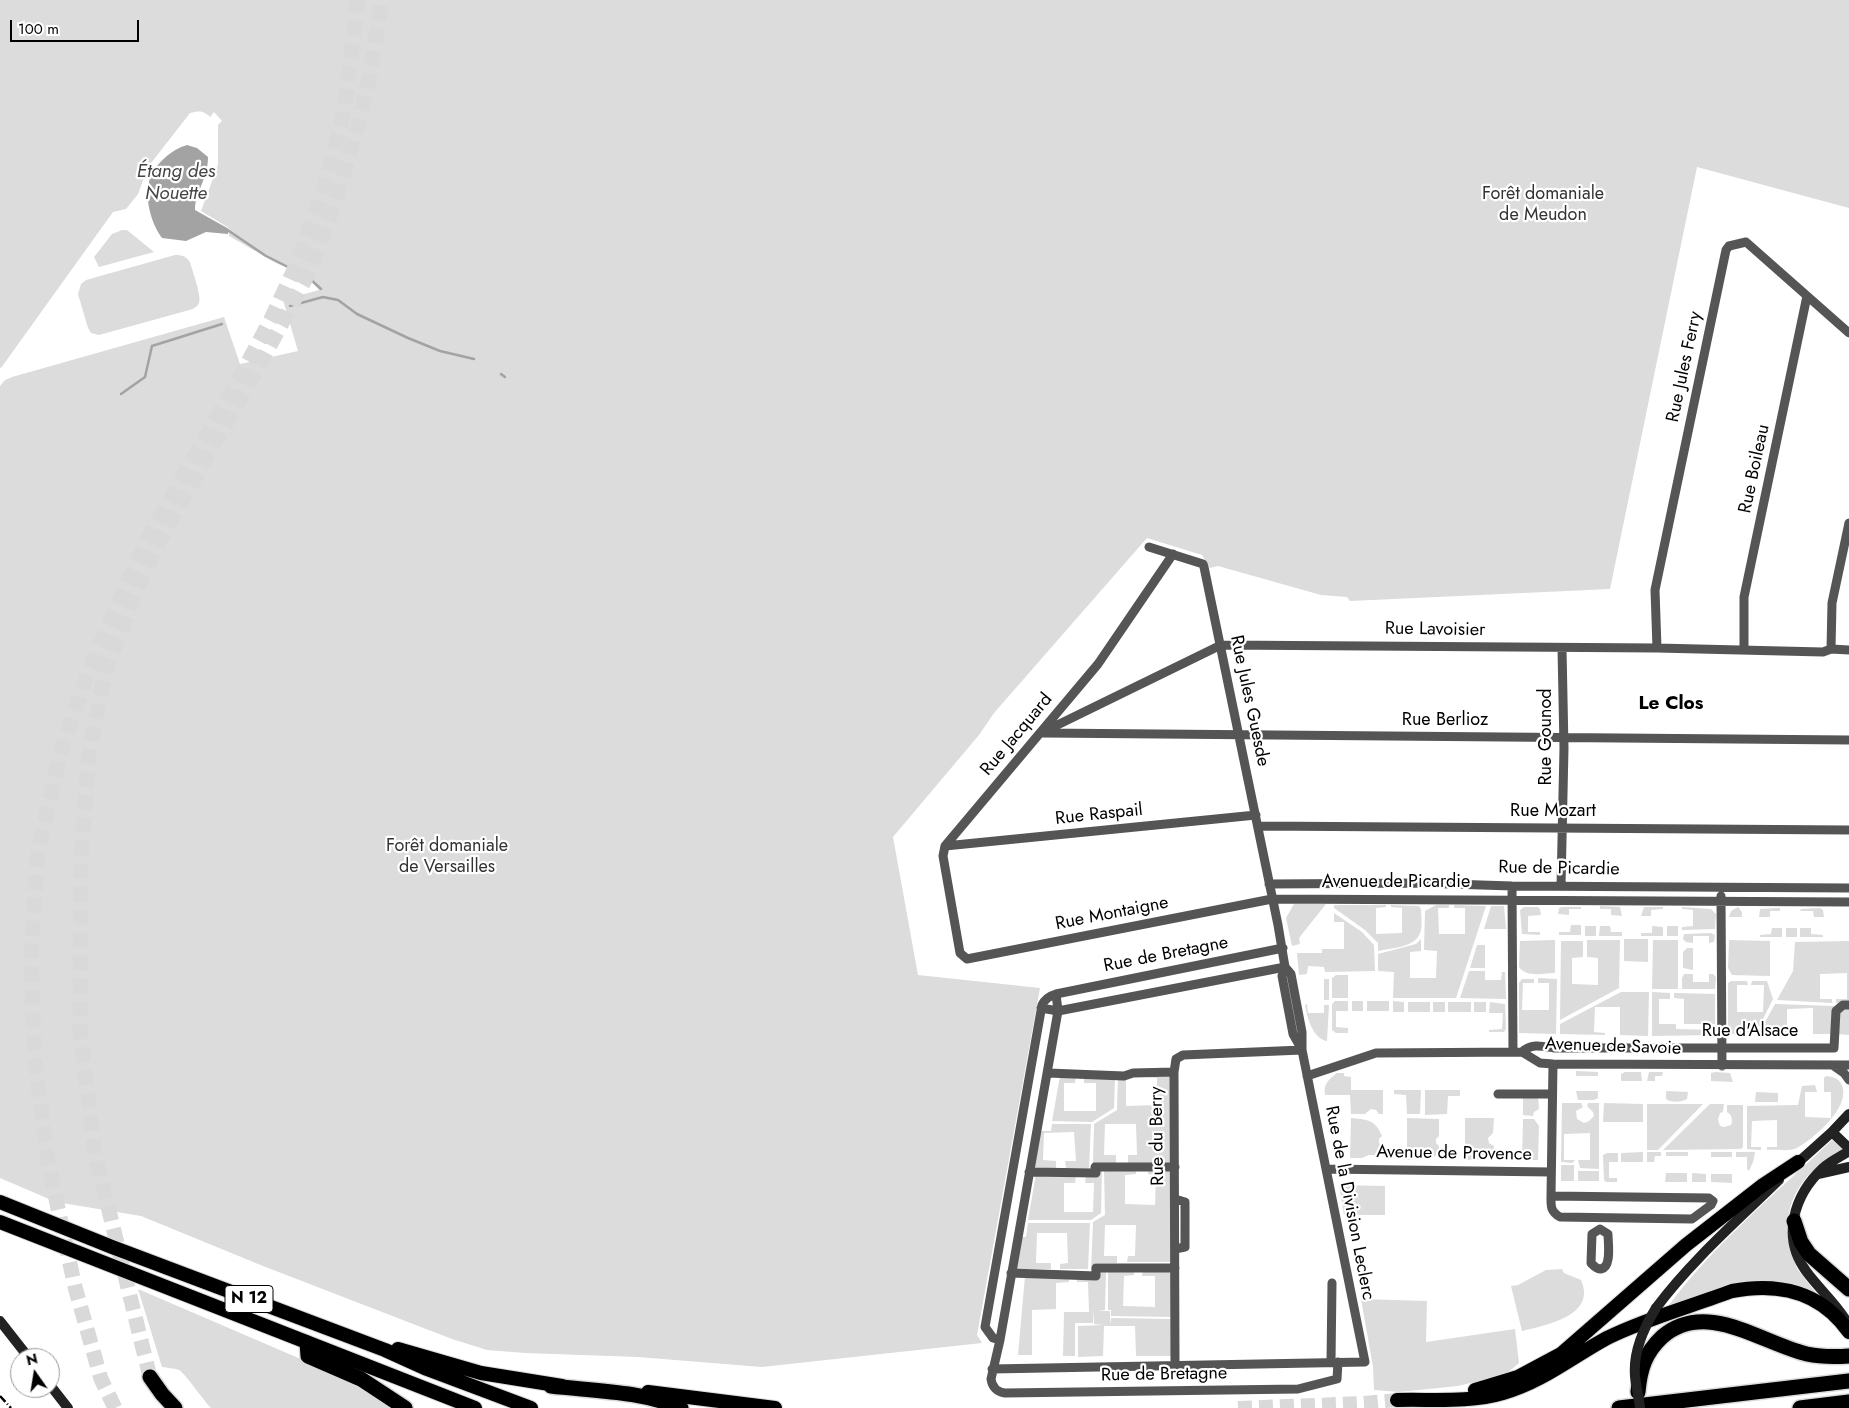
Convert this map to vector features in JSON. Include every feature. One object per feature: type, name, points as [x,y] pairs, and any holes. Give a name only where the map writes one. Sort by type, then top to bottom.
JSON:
[{"type":"highway","points":[[1438,1399],[1518,1377],[1561,1354],[1686,1245],[1763,1185],[1798,1162]]},
{"type":"highway","points":[[0,1194],[102,1235],[112,1247]]},
{"type":"highway","name":"N 12","points":[[0,1202],[531,1408]]},
{"type":"highway","points":[[1794,1221],[1801,1242],[1809,1254],[1849,1289]]},
{"type":"highway","name":"N 12","points":[[0,1222],[475,1408]]},
{"type":"highway","points":[[1397,1400],[1453,1400],[1487,1397],[1515,1390],[1539,1379],[1619,1333],[1732,1292],[1755,1288],[1778,1289],[1816,1300],[1832,1311],[1849,1332]]},
{"type":"highway","points":[[1639,1401],[1641,1369],[1650,1350],[1661,1338],[1677,1327],[1695,1322],[1711,1322],[1731,1326],[1808,1354],[1828,1357],[1849,1356]]},
{"type":"highway","points":[[308,1344],[308,1356],[361,1379],[405,1408]]},
{"type":"highway","points":[[385,1350],[401,1349],[481,1373],[551,1386],[637,1396],[682,1408]]},
{"type":"highway","points":[[150,1377],[175,1408]]},
{"type":"highway","points":[[1619,1408],[1849,1381]]},
{"type":"highway","points":[[551,1386],[633,1390],[775,1408]]},
{"type":"highway","points":[[1800,1408],[1849,1402]]},
{"type":"main road","points":[[1639,1401],[1635,1377],[1636,1358],[1644,1328],[1666,1294],[1700,1258],[1849,1114]]},
{"type":"main road","points":[[1832,1132],[1849,1150],[1817,1174],[1801,1194],[1794,1221],[1794,1244],[1806,1272],[1841,1312],[1849,1325]]},
{"type":"main road","points":[[1817,1174],[1849,1167]]},
{"type":"main road","points":[[0,1321],[21,1348]]},
{"type":"main road","points":[[60,1398],[68,1408]]},
{"type":"street","name":"Rue Jules Ferry","points":[[1657,648],[1656,590],[1726,250],[1730,246],[1746,242],[1849,333]]},
{"type":"street","name":"Rue Boileau","points":[[1744,649],[1744,597],[1807,296]]},
{"type":"street","points":[[1831,649],[1832,602],[1849,523]]},
{"type":"street","name":"Rue Jules Guesde","points":[[1150,547],[1203,564],[1240,736],[1272,899]]},
{"type":"street","name":"Rue Jacquard","points":[[945,846],[1098,664],[1172,554]]},
{"type":"street","name":"Rue Lavoisier","points":[[1040,733],[1221,646],[1657,648],[1814,652],[1823,652],[1831,649],[1849,650]]},
{"type":"street","name":"Rue Gounod","points":[[1561,886],[1564,738],[1562,648]]},
{"type":"street","name":"Rue Berlioz","points":[[1040,733],[1849,740]]},
{"type":"street","name":"Rue Raspail","points":[[945,846],[1256,815]]},
{"type":"street","name":"Rue Mozart","points":[[1258,826],[1849,830]]},
{"type":"street","name":"Rue Montaigne","points":[[945,846],[943,856],[960,953],[967,959],[1272,899]]},
{"type":"street","name":"Rue de Picardie","points":[[1270,884],[1419,883],[1512,886],[1849,888]]},
{"type":"street","points":[[1308,1076],[1376,1053],[1518,1052],[1512,886]]},
{"type":"street","points":[[1721,888],[1722,1066]]},
{"type":"street","name":"Avenue de Picardie","points":[[1272,899],[1849,902]]},
{"type":"street","name":"Rue de la Division Leclerc","points":[[1272,899],[1283,948],[1285,967],[1291,974],[1302,1032],[1302,1050],[1365,1362]]},
{"type":"street","name":"Rue de Bretagne","points":[[1056,994],[1283,948]]},
{"type":"street","name":"Rue de Bretagne","points":[[1041,1008],[1058,1011],[1285,967]]},
{"type":"street","points":[[992,1369],[1000,1340],[1048,1073],[1058,1011],[1056,994],[1050,995],[1041,1008],[985,1327],[993,1338],[1000,1340]]},
{"type":"street","name":"Rue d'Alsace","points":[[1518,1052],[1531,1046],[1554,1048],[1834,1048],[1836,1011],[1843,1006],[1849,1005]]},
{"type":"street","name":"Rue d'Alsace","points":[[1532,1059],[1538,1052],[1554,1048]]},
{"type":"street","points":[[1048,1073],[1124,1076],[1133,1073],[1174,1072],[1176,1059],[1183,1055],[1302,1050]]},
{"type":"street","name":"Avenue de Savoie","points":[[1518,1052],[1540,1063],[1553,1064],[1849,1065]]},
{"type":"street","points":[[1550,1196],[1709,1198],[1713,1201],[1711,1206],[1692,1219],[1560,1217],[1553,1213],[1550,1196],[1553,1064]]},
{"type":"street","points":[[1834,1066],[1849,1080]]},
{"type":"street","name":"Rue du Berry","points":[[1174,1072],[1175,1199],[1173,1242],[1175,1249],[1175,1366]]},
{"type":"street","points":[[1498,1094],[1552,1094]]},
{"type":"street","points":[[1030,1172],[1096,1173],[1095,1167],[1175,1167]]},
{"type":"street","name":"Avenue de Provence","points":[[1326,1169],[1551,1172]]},
{"type":"street","points":[[1600,1218],[1600,1228]]},
{"type":"street","points":[[1011,1273],[1096,1276],[1096,1268],[1175,1268]]},
{"type":"street","points":[[1332,1283],[1334,1362]]},
{"type":"street","name":"Rue de Bretagne","points":[[1334,1362],[1338,1376],[1334,1381],[1298,1389],[1005,1393],[1000,1392],[992,1385],[992,1369],[1334,1362],[1365,1362]]},
{"type":"green space","name":"Forêt domaniale de Versailles","points":[[0,0],[1849,0],[1849,208],[1697,167],[1610,589],[1350,601],[1347,597],[1321,595],[1218,566],[1210,568],[1202,555],[1147,538],[994,713],[979,735],[893,837],[918,975],[1040,988],[977,1335],[982,1343],[762,1367],[638,1357],[487,1350],[452,1339],[263,1266],[141,1216],[56,1202],[0,1178],[0,386],[5,380],[12,377],[224,317],[240,364],[298,351],[283,300],[319,290],[306,276],[276,263],[229,236],[229,228],[201,211],[218,165],[218,125],[222,121],[214,112],[210,117],[201,112],[190,113],[148,167],[138,194],[126,209],[113,212],[1,368]]},
{"type":"green space","points":[[127,230],[154,252],[99,267],[94,257],[112,234]]},
{"type":"green space","points":[[175,255],[184,256],[190,262],[200,300],[197,306],[193,309],[99,335],[91,333],[78,294],[81,284],[86,280]]},
{"type":"green space","points":[[1294,904],[1326,904],[1299,938],[1300,944],[1292,946],[1286,918]]},
{"type":"green space","points":[[1334,905],[1386,905],[1386,907],[1376,908],[1376,934],[1402,933],[1402,908],[1391,907],[1391,905],[1419,906],[1421,909],[1421,931],[1413,942],[1378,951],[1378,943],[1365,930],[1334,908]]},
{"type":"green space","points":[[1436,905],[1449,905],[1449,908],[1438,908],[1439,934],[1465,934],[1465,908],[1454,908],[1454,905],[1486,906],[1456,998],[1393,998],[1394,972],[1378,971],[1378,954],[1416,944],[1421,939],[1421,951],[1410,952],[1410,978],[1436,978],[1437,951],[1424,950],[1425,911]]},
{"type":"green space","points":[[1491,906],[1504,906],[1506,929],[1484,929]]},
{"type":"green space","points":[[1600,906],[1620,907],[1622,916],[1611,915],[1611,909],[1600,909]]},
{"type":"green space","points":[[1524,907],[1538,907],[1540,909],[1541,915],[1528,916],[1528,932],[1540,932],[1540,935],[1522,934],[1520,910]]},
{"type":"green space","points":[[1581,907],[1581,909],[1569,909],[1569,915],[1558,914],[1559,908]]},
{"type":"green space","points":[[1644,907],[1663,907],[1663,909],[1651,910],[1651,916],[1641,916]]},
{"type":"green space","points":[[1682,907],[1711,909],[1716,914],[1715,929],[1682,930],[1682,927],[1693,926],[1693,910],[1682,909]]},
{"type":"green space","points":[[1738,907],[1742,912],[1742,917],[1729,917],[1731,911]]},
{"type":"green space","points":[[1780,908],[1780,911],[1770,911],[1770,917],[1759,917],[1760,909]]},
{"type":"green space","points":[[1820,908],[1823,910],[1824,917],[1814,917],[1813,911],[1800,911],[1801,909]]},
{"type":"green space","points":[[1334,913],[1362,932],[1374,945],[1375,971],[1325,972],[1324,967],[1308,966],[1307,974],[1299,975],[1297,953],[1322,953],[1322,949],[1344,949],[1344,922],[1334,922]]},
{"type":"green space","points":[[1571,925],[1581,925],[1581,935],[1559,935],[1559,932],[1570,932]]},
{"type":"green space","points":[[1585,926],[1596,926],[1596,936],[1585,936]]},
{"type":"green space","points":[[1600,926],[1610,926],[1611,932],[1622,932],[1622,936],[1599,936]]},
{"type":"green space","points":[[1652,926],[1663,927],[1663,936],[1641,936],[1641,933],[1652,933]]},
{"type":"green space","points":[[1667,926],[1678,926],[1678,936],[1667,936]]},
{"type":"green space","points":[[1772,928],[1782,928],[1782,937],[1760,937],[1760,935],[1771,934]]},
{"type":"green space","points":[[1786,928],[1797,928],[1797,937],[1786,937]]},
{"type":"green space","points":[[1800,928],[1811,928],[1811,934],[1823,935],[1823,937],[1800,937]]},
{"type":"green space","points":[[1711,933],[1715,935],[1714,942],[1709,943],[1709,936],[1693,936],[1693,943],[1686,942],[1683,939],[1684,934]]},
{"type":"green space","points":[[1624,939],[1648,939],[1648,962],[1624,961]]},
{"type":"green space","points":[[1555,940],[1555,973],[1531,974],[1526,973],[1519,967],[1520,941]]},
{"type":"green space","points":[[1587,940],[1620,940],[1619,988],[1560,1020],[1561,941],[1583,941],[1583,957],[1572,958],[1572,984],[1598,985],[1598,958],[1587,957]]},
{"type":"green space","points":[[1653,940],[1678,940],[1678,989],[1652,989]]},
{"type":"green space","points":[[1729,940],[1770,941],[1770,976],[1732,975],[1728,968]]},
{"type":"green space","points":[[1849,941],[1849,1002],[1836,1003],[1836,999],[1847,999],[1847,973],[1820,974],[1820,999],[1832,999],[1832,1003],[1777,1000],[1793,971],[1795,942]]},
{"type":"green space","points":[[1477,945],[1485,945],[1485,968],[1470,968]]},
{"type":"green space","points":[[1687,948],[1693,948],[1693,970],[1683,968],[1683,952]]},
{"type":"green space","points":[[1469,971],[1485,971],[1485,980],[1501,980],[1502,972],[1505,972],[1506,999],[1460,998]]},
{"type":"green space","points":[[1684,974],[1693,974],[1693,982],[1709,982],[1709,974],[1713,974],[1716,977],[1715,989],[1682,989]]},
{"type":"green space","points":[[1336,975],[1348,975],[1348,998],[1332,998],[1332,978]]},
{"type":"green space","points":[[1538,978],[1557,979],[1556,1034],[1519,1033],[1519,983],[1522,979],[1534,979],[1534,983],[1523,983],[1522,1010],[1549,1010],[1549,983],[1538,983]]},
{"type":"green space","points":[[1324,979],[1329,979],[1329,1000],[1324,1000]]},
{"type":"green space","points":[[1731,981],[1747,981],[1748,985],[1737,985],[1737,1012],[1763,1012],[1764,985],[1751,985],[1752,981],[1767,981],[1773,999],[1756,1033],[1733,1034],[1728,1032],[1728,983]]},
{"type":"green space","points":[[1621,992],[1649,992],[1648,1036],[1620,1035],[1620,1007],[1595,1007],[1594,1032],[1605,1033],[1605,1035],[1560,1034],[1560,1024]]},
{"type":"green space","points":[[1652,992],[1670,993],[1670,999],[1659,999],[1659,1024],[1676,1024],[1676,1029],[1715,1030],[1714,1035],[1652,1036]]},
{"type":"green space","points":[[1674,993],[1715,994],[1715,1024],[1684,1024],[1684,999],[1674,998]]},
{"type":"green space","points":[[1335,1001],[1348,1001],[1348,1011],[1336,1011],[1336,1027],[1348,1028],[1348,1033],[1336,1033],[1332,1030],[1332,1004]]},
{"type":"green space","points":[[1352,1001],[1363,1001],[1363,1011],[1352,1011]]},
{"type":"green space","points":[[1367,1001],[1389,1001],[1389,1011],[1367,1011]]},
{"type":"green space","points":[[1393,1001],[1404,1002],[1404,1012],[1393,1012]]},
{"type":"green space","points":[[1408,1002],[1430,1002],[1430,1012],[1408,1012]]},
{"type":"green space","points":[[1433,1002],[1445,1002],[1445,1012],[1433,1012]]},
{"type":"green space","points":[[1448,1002],[1471,1002],[1471,1012],[1448,1012]]},
{"type":"green space","points":[[1474,1002],[1486,1002],[1486,1012],[1474,1012]]},
{"type":"green space","points":[[1490,1002],[1505,1004],[1506,1029],[1504,1032],[1489,1032],[1489,1030],[1502,1029],[1503,1013],[1489,1013]]},
{"type":"green space","points":[[1307,1004],[1308,1013],[1324,1013],[1324,1005],[1329,1005],[1327,1041],[1314,1032],[1306,1010],[1305,1005]]},
{"type":"green space","points":[[1775,1004],[1834,1006],[1833,1034],[1813,1034],[1813,1008],[1787,1009],[1787,1033],[1759,1033]]},
{"type":"green space","points":[[1849,1008],[1849,1035],[1836,1034],[1840,1010]]},
{"type":"green space","points":[[1576,1071],[1598,1072],[1598,1076],[1576,1076]]},
{"type":"green space","points":[[1625,1072],[1641,1072],[1642,1081],[1621,1081],[1621,1074]]},
{"type":"green space","points":[[1649,1072],[1663,1072],[1662,1076],[1655,1076],[1655,1081],[1647,1081]]},
{"type":"green space","points":[[1337,1073],[1344,1073],[1344,1076],[1351,1077],[1351,1090],[1383,1090],[1383,1114],[1379,1114],[1376,1110],[1371,1109],[1365,1114],[1351,1114],[1350,1095],[1325,1095],[1327,1082]]},
{"type":"green space","points":[[1711,1073],[1730,1073],[1733,1082],[1711,1081]]},
{"type":"green space","points":[[1146,1074],[1172,1074],[1173,1163],[1128,1163],[1128,1155],[1137,1155],[1136,1124],[1105,1124],[1104,1155],[1116,1155],[1116,1163],[1093,1163],[1094,1124],[1117,1110],[1118,1077],[1126,1077],[1126,1106],[1157,1105],[1157,1078],[1146,1077]]},
{"type":"green space","points":[[1060,1076],[1076,1076],[1075,1083],[1064,1083],[1064,1111],[1096,1111],[1096,1083],[1084,1083],[1084,1076],[1115,1077],[1114,1108],[1092,1122],[1052,1121]]},
{"type":"green space","points":[[1826,1076],[1839,1081],[1843,1089],[1840,1106],[1828,1123],[1797,1148],[1767,1150],[1767,1147],[1777,1147],[1777,1120],[1752,1121],[1751,1147],[1761,1147],[1761,1150],[1747,1149],[1747,1106],[1798,1105],[1802,1086],[1815,1085],[1817,1092],[1805,1092],[1805,1117],[1831,1118],[1831,1092],[1824,1092],[1824,1078]]},
{"type":"green space","points":[[1394,1090],[1421,1090],[1420,1114],[1407,1114],[1406,1095],[1394,1094]]},
{"type":"green space","points":[[1425,1090],[1460,1090],[1460,1096],[1448,1096],[1447,1114],[1425,1115]]},
{"type":"green space","points":[[1576,1091],[1598,1091],[1598,1098],[1594,1100],[1578,1100]]},
{"type":"green space","points":[[1666,1091],[1688,1092],[1687,1099],[1676,1102],[1668,1100],[1666,1099]]},
{"type":"green space","points":[[1756,1092],[1778,1093],[1778,1102],[1755,1102]]},
{"type":"green space","points":[[1523,1097],[1538,1097],[1539,1109],[1534,1112],[1533,1116],[1523,1115]]},
{"type":"green space","points":[[1562,1103],[1581,1103],[1583,1107],[1576,1111],[1577,1119],[1584,1123],[1594,1116],[1587,1106],[1588,1103],[1599,1103],[1599,1169],[1580,1168],[1578,1160],[1590,1160],[1590,1133],[1564,1134],[1564,1160],[1575,1160],[1572,1163],[1561,1162]]},
{"type":"green space","points":[[1604,1103],[1643,1104],[1643,1122],[1603,1122]]},
{"type":"green space","points":[[1647,1104],[1703,1104],[1658,1150],[1647,1150]]},
{"type":"green space","points":[[1710,1104],[1724,1104],[1723,1112],[1720,1113],[1718,1120],[1720,1126],[1724,1127],[1731,1125],[1732,1121],[1731,1116],[1727,1112],[1727,1105],[1743,1105],[1743,1147],[1741,1149],[1663,1150]]},
{"type":"green space","points":[[1351,1118],[1370,1121],[1377,1127],[1382,1136],[1379,1139],[1379,1143],[1382,1146],[1383,1155],[1350,1158]]},
{"type":"green space","points":[[1407,1118],[1439,1119],[1439,1136],[1436,1139],[1436,1143],[1439,1146],[1439,1157],[1428,1151],[1412,1155],[1412,1160],[1407,1160]]},
{"type":"green space","points":[[1465,1118],[1494,1118],[1493,1133],[1488,1138],[1489,1143],[1494,1146],[1494,1157],[1465,1160]]},
{"type":"green space","points":[[1523,1119],[1534,1119],[1539,1126],[1538,1160],[1522,1160]]},
{"type":"green space","points":[[1052,1124],[1091,1124],[1089,1168],[1066,1168],[1065,1161],[1076,1161],[1074,1132],[1044,1133],[1043,1160],[1056,1161],[1056,1169],[1034,1168],[1040,1131],[1051,1131]]},
{"type":"green space","points":[[1832,1140],[1843,1149],[1817,1167],[1798,1188],[1792,1201],[1789,1215],[1788,1230],[1794,1260],[1797,1268],[1816,1293],[1815,1295],[1797,1286],[1666,1309],[1724,1242]]},
{"type":"green space","points":[[1643,1152],[1643,1162],[1621,1162],[1621,1153]]},
{"type":"green space","points":[[1647,1152],[1661,1152],[1661,1156],[1655,1156],[1654,1162],[1647,1162]]},
{"type":"green space","points":[[1666,1152],[1688,1152],[1688,1156],[1666,1156]]},
{"type":"green space","points":[[1711,1152],[1732,1152],[1732,1157],[1711,1157]]},
{"type":"green space","points":[[1736,1152],[1755,1152],[1749,1171],[1747,1169],[1747,1157],[1736,1157]]},
{"type":"green space","points":[[1618,1153],[1618,1162],[1609,1162],[1609,1178],[1617,1178],[1617,1182],[1606,1182],[1604,1180],[1603,1155]]},
{"type":"green space","points":[[1561,1165],[1574,1165],[1574,1181],[1561,1181]]},
{"type":"green space","points":[[1102,1168],[1101,1213],[1091,1220],[1028,1220],[1036,1174],[1076,1175],[1075,1183],[1064,1183],[1064,1212],[1093,1212],[1094,1183],[1085,1183],[1086,1175]]},
{"type":"green space","points":[[1104,1169],[1136,1169],[1136,1174],[1125,1175],[1125,1204],[1155,1205],[1156,1175],[1148,1174],[1148,1169],[1172,1169],[1173,1262],[1127,1262],[1128,1256],[1135,1256],[1136,1225],[1105,1225],[1104,1256],[1117,1256],[1117,1263],[1095,1263],[1094,1270],[1091,1270],[1093,1222],[1105,1215]]},
{"type":"green space","points":[[1578,1171],[1599,1171],[1599,1181],[1578,1181]]},
{"type":"green space","points":[[1666,1173],[1687,1173],[1687,1182],[1665,1182]]},
{"type":"green space","points":[[1692,1173],[1706,1174],[1706,1182],[1692,1182]]},
{"type":"green space","points":[[1711,1174],[1732,1174],[1732,1183],[1711,1182]]},
{"type":"green space","points":[[1339,1185],[1385,1186],[1385,1215],[1344,1215]]},
{"type":"green space","points":[[1028,1223],[1090,1223],[1088,1269],[1060,1269],[1060,1264],[1068,1263],[1067,1233],[1037,1233],[1036,1263],[1051,1263],[1051,1269],[1016,1269],[1021,1237],[1026,1237]]},
{"type":"green space","points":[[1098,1269],[1106,1270],[1105,1310],[1098,1311],[1110,1311],[1110,1325],[1111,1318],[1173,1319],[1174,1356],[1136,1356],[1135,1326],[1104,1326],[1103,1356],[1078,1357],[1078,1326],[1104,1325],[1094,1324],[1094,1310],[1093,1323],[1075,1323],[1075,1356],[1063,1356],[1064,1312],[1089,1312],[1088,1282],[1077,1282],[1077,1278]]},
{"type":"green space","points":[[1562,1269],[1564,1273],[1581,1280],[1584,1292],[1582,1302],[1576,1310],[1566,1317],[1544,1326],[1522,1331],[1511,1286],[1518,1285],[1546,1270]]},
{"type":"green space","points":[[1108,1270],[1134,1270],[1134,1275],[1124,1276],[1123,1306],[1155,1307],[1155,1276],[1142,1276],[1143,1270],[1173,1270],[1173,1317],[1111,1316],[1111,1310],[1108,1310]]},
{"type":"green space","points":[[1025,1276],[1069,1278],[1069,1282],[1056,1283],[1056,1309],[1032,1310],[1032,1355],[1018,1355]]},
{"type":"green space","points":[[138,1289],[331,1372],[394,1408],[211,1408],[182,1372],[177,1369],[162,1367]]},
{"type":"green space","points":[[1361,1299],[1427,1301],[1426,1342],[1515,1329],[1519,1363],[1506,1374],[1458,1386],[1399,1392],[1374,1390],[1373,1367]]},
{"type":"water","name":"Étang des Nouette","points":[[187,145],[197,148],[208,157],[206,172],[197,197],[195,210],[229,229],[228,234],[206,232],[186,241],[162,238],[158,232],[148,204],[148,189],[151,176],[169,154]]},
{"type":"waterway","points":[[229,231],[266,256],[308,277],[321,289]]},
{"type":"waterway","points":[[290,306],[323,297],[338,300],[357,314],[408,338],[440,351],[474,359]]},
{"type":"waterway","points":[[121,394],[145,377],[152,346],[222,324]]},
{"type":"waterway","points":[[501,374],[505,377]]},
{"type":"tunnel","points":[[115,1408],[101,1379],[75,1287],[48,1162],[34,1052],[31,952],[38,851],[61,751],[89,670],[122,594],[146,542],[271,319],[293,272],[316,212],[343,116],[358,0]]},
{"type":"tunnel","points":[[150,1377],[95,1154],[80,1031],[81,857],[89,754],[105,672],[134,597],[156,548],[258,368],[305,280],[319,247],[339,190],[358,126],[370,74],[382,0]]},
{"type":"tunnel","points":[[1238,1408],[1397,1400]]},
{"type":"railway","points":[[0,1396],[11,1408]]},
{"type":"district","name":"Le Clos","points":[[1671,704]]},
{"type":"park label","name":"Forêt domaniale de Meudon","points":[[1543,205]]}]
